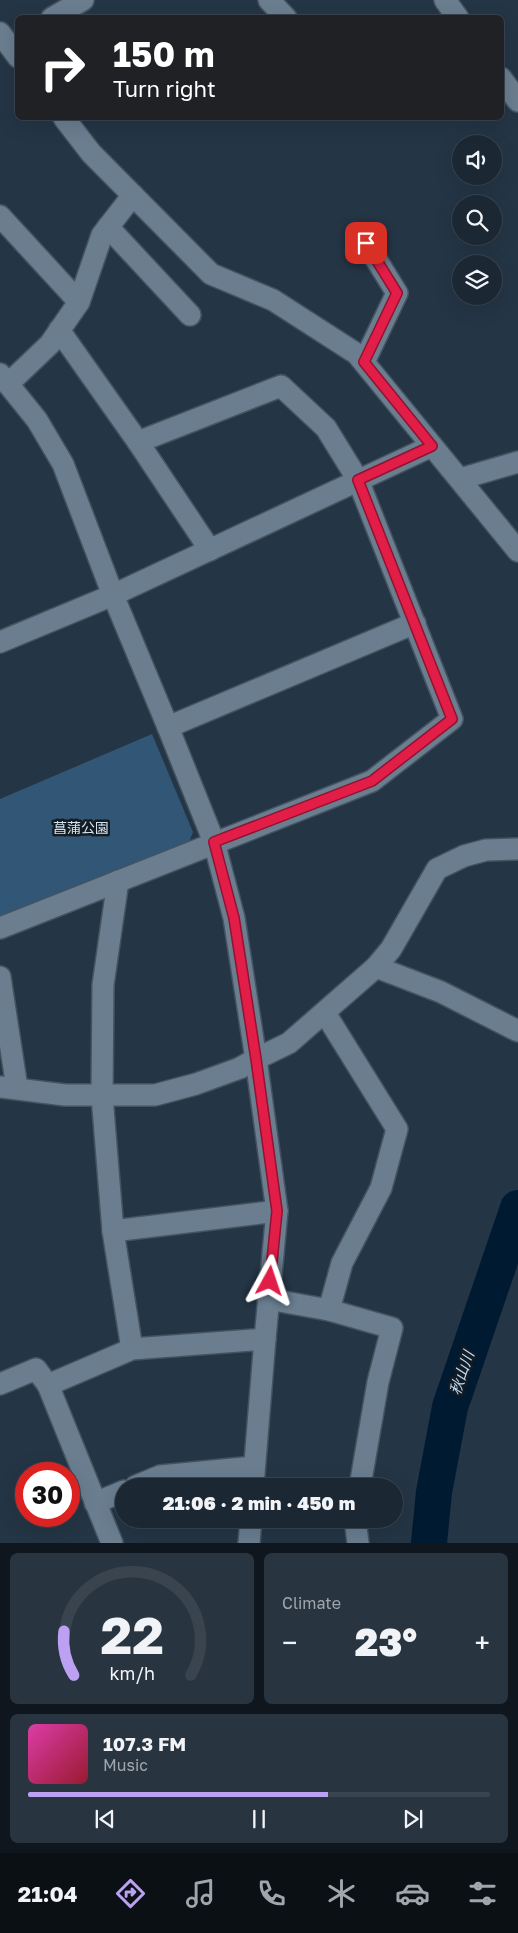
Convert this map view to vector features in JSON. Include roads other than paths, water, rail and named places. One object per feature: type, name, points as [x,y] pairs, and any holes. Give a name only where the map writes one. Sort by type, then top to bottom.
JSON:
[{"type":"street","points":[[57,15],[83,0]]},
{"type":"street","points":[[269,0],[283,15]]},
{"type":"street","points":[[445,0],[456,15]]},
{"type":"street","points":[[504,82],[518,102]]},
{"type":"street","points":[[504,101],[518,102]]},
{"type":"street","points":[[66,120],[91,153],[211,274],[273,300],[357,354],[518,551]]},
{"type":"street","points":[[133,196],[102,234],[79,302],[50,344],[4,379],[37,420],[63,464],[113,595],[214,842],[234,918],[277,1211],[264,1339],[254,1476],[160,1476],[155,1478]]},
{"type":"street","points":[[0,216],[79,302]]},
{"type":"street","points":[[108,227],[190,315]]},
{"type":"street","points":[[364,362],[397,293],[366,243]]},
{"type":"street","points":[[59,330],[138,442],[210,550]]},
{"type":"street","points":[[0,928],[372,781],[452,719],[358,480],[326,428],[281,386],[138,442]]},
{"type":"street","points":[[0,642],[113,595],[432,446]]},
{"type":"street","points":[[460,479],[518,462]]},
{"type":"street","points":[[168,726],[415,623]]},
{"type":"street","points":[[0,978],[8,1088],[65,1095],[155,1095],[196,1084],[240,1068],[289,1043],[376,967],[391,949],[437,869],[464,856],[486,850],[518,849]]},
{"type":"street","points":[[118,881],[103,985],[102,1096],[114,1231],[132,1350]]},
{"type":"street","points":[[376,967],[441,992],[518,1031]]},
{"type":"street","points":[[325,1013],[397,1129],[381,1188],[342,1263],[329,1310]]},
{"type":"street","points":[[114,1231],[277,1211]]},
{"type":"street","points":[[268,1299],[329,1310],[392,1328],[378,1382],[361,1478]]},
{"type":"street","points":[[48,1385],[132,1350],[264,1339]]},
{"type":"street","points":[[0,1384],[36,1370],[48,1385],[112,1543]]},
{"type":"street","points":[[96,1503],[115,1495]]},
{"type":"street","points":[[249,1543],[250,1528]]},
{"type":"street","points":[[356,1528],[358,1543]]},
{"type":"waterway","name":"秋山川","points":[[429,1543],[434,1492],[450,1407],[518,1208]]},
{"type":"park label","name":"菖蒲公園","points":[[81,828]]}]
